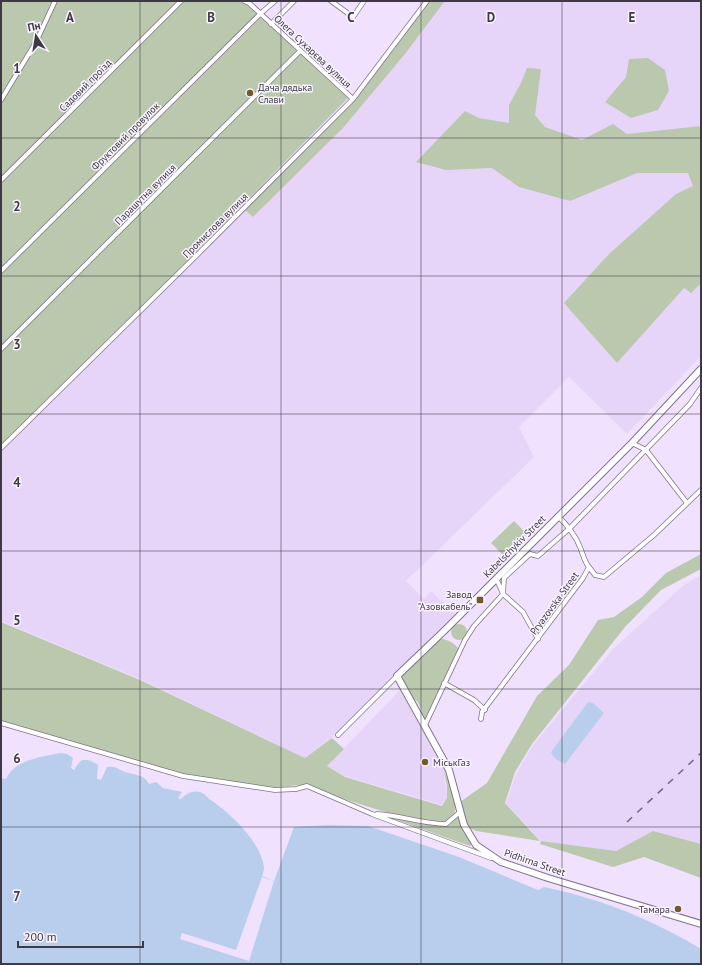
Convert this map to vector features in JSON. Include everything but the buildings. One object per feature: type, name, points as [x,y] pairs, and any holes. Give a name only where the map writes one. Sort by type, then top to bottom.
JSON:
[{"type":"street","points":[[1,100],[36,42],[55,1]]},
{"type":"street","name":"Садовий проїзд","points":[[1,180],[181,1]]},
{"type":"street","name":"Олега Сухарєва вулиця","points":[[244,1],[249,3],[261,13],[352,99]]},
{"type":"street","name":"Фруктовий провулок","points":[[1,270],[261,13],[275,1]]},
{"type":"street","points":[[271,24],[294,1]]},
{"type":"street","points":[[331,1],[353,17],[364,1]]},
{"type":"street","name":"Промислова вулиця","points":[[1,448],[197,255],[352,99],[427,1]]},
{"type":"street","name":"Парашутна вулиця","points":[[1,349],[300,51]]},
{"type":"street","name":"Kabelschykiv Street","points":[[338,735],[632,443],[701,369]]},
{"type":"street","name":"Kabelschykiv Street","points":[[503,594],[504,578],[530,554],[538,556],[570,528],[690,404],[701,388]]},
{"type":"street","points":[[632,443],[646,450],[687,503]]},
{"type":"street","name":"Pryazovska Street","points":[[481,719],[482,712],[538,639],[583,578],[589,567],[595,575],[604,577],[654,534],[701,490]]},
{"type":"street","points":[[558,516],[570,528],[589,567]]},
{"type":"street","points":[[496,578],[503,594],[523,612],[538,639]]},
{"type":"street","points":[[425,725],[465,640],[474,626],[503,594]]},
{"type":"street","name":"Pidhirna Street","points":[[397,676],[449,770],[464,825],[476,845],[501,862],[548,878],[701,924]]},
{"type":"street","points":[[444,683],[474,700],[485,710]]},
{"type":"street","points":[[1,723],[183,776],[275,790],[296,789],[307,786],[372,814],[501,862]]},
{"type":"street","points":[[372,814],[384,814],[438,824],[446,824],[460,812]]},
{"type":"shaded area","points":[[445,1],[699,1],[701,3],[701,356],[627,434],[569,377],[519,427],[534,457],[406,581],[424,599],[431,591],[455,614],[332,737],[305,758],[140,679],[1,621],[1,452],[245,210],[253,217],[343,128],[405,54]]},
{"type":"shaded area","points":[[701,575],[701,844],[653,831],[616,851],[541,841],[506,803],[517,772],[533,745],[613,649],[684,585]]},
{"type":"shaded area","points":[[400,690],[443,768],[447,798],[442,805],[344,776],[327,766]]},
{"type":"green space","points":[[1,1],[238,1],[248,5],[348,98],[195,253],[1,445]]},
{"type":"green space","points":[[429,1],[445,1],[405,54],[343,128],[253,217],[245,210],[354,100]]},
{"type":"green space","points":[[648,58],[665,70],[669,91],[658,110],[631,118],[605,102],[626,77],[629,59]]},
{"type":"green space","points":[[527,68],[541,69],[535,115],[545,127],[582,140],[613,124],[627,134],[701,126],[701,283],[691,293],[684,288],[617,363],[564,303],[609,254],[676,194],[693,186],[688,173],[637,173],[570,201],[519,187],[492,168],[446,170],[416,162],[465,111],[479,118],[509,123],[509,105]]},
{"type":"green space","points":[[514,521],[527,534],[504,556],[491,543]]},
{"type":"green space","points":[[701,554],[701,569],[661,590],[625,627],[532,744],[515,772],[505,803],[540,841],[476,831],[470,828],[466,821],[460,802],[487,783],[537,696],[569,665],[598,620],[614,617],[642,597],[666,573]]},
{"type":"green space","points":[[1,622],[140,680],[305,758],[332,738],[344,749],[327,766],[345,777],[442,806],[447,798],[447,785],[443,768],[455,800],[454,815],[449,820],[440,822],[385,812],[306,785],[276,788],[183,775],[1,721]]},
{"type":"green space","points":[[459,624],[465,626],[467,632],[465,638],[459,640],[453,638],[451,632],[453,626]]},
{"type":"green space","points":[[441,639],[452,642],[459,650],[425,719],[421,713],[422,710],[417,701],[414,700],[402,680],[402,675],[433,644]]},
{"type":"green space","points":[[457,817],[459,817],[472,842],[470,846],[394,819],[443,826],[451,824]]},
{"type":"green space","points":[[653,831],[701,844],[701,878],[644,857],[613,867],[540,844],[541,841],[616,851]]},
{"type":"water","points":[[588,702],[593,703],[604,713],[565,764],[555,758],[551,752]]},
{"type":"water","points":[[60,753],[67,754],[73,758],[71,768],[74,770],[81,761],[84,760],[98,765],[97,779],[101,780],[107,767],[112,767],[138,775],[144,778],[149,784],[156,782],[163,788],[182,792],[178,798],[181,799],[192,792],[200,792],[228,813],[252,839],[262,858],[264,868],[262,876],[274,881],[294,827],[328,825],[368,826],[459,857],[538,890],[544,887],[566,892],[627,912],[658,925],[701,949],[701,964],[1,964],[1,778],[6,779],[15,767],[29,760]]},
{"type":"pier","points":[[262,877],[274,881],[249,961],[180,939],[182,933],[236,950]]},
{"type":"railway","points":[[627,822],[701,753]]},
{"type":"place","name":"Дача дядька Слави","points":[[250,93]]},
{"type":"place","name":"Завод \"Азовкабель\"","points":[[480,600]]},
{"type":"place","name":"МіськГаз","points":[[425,762]]},
{"type":"place","name":"Тамара","points":[[678,909]]}]
